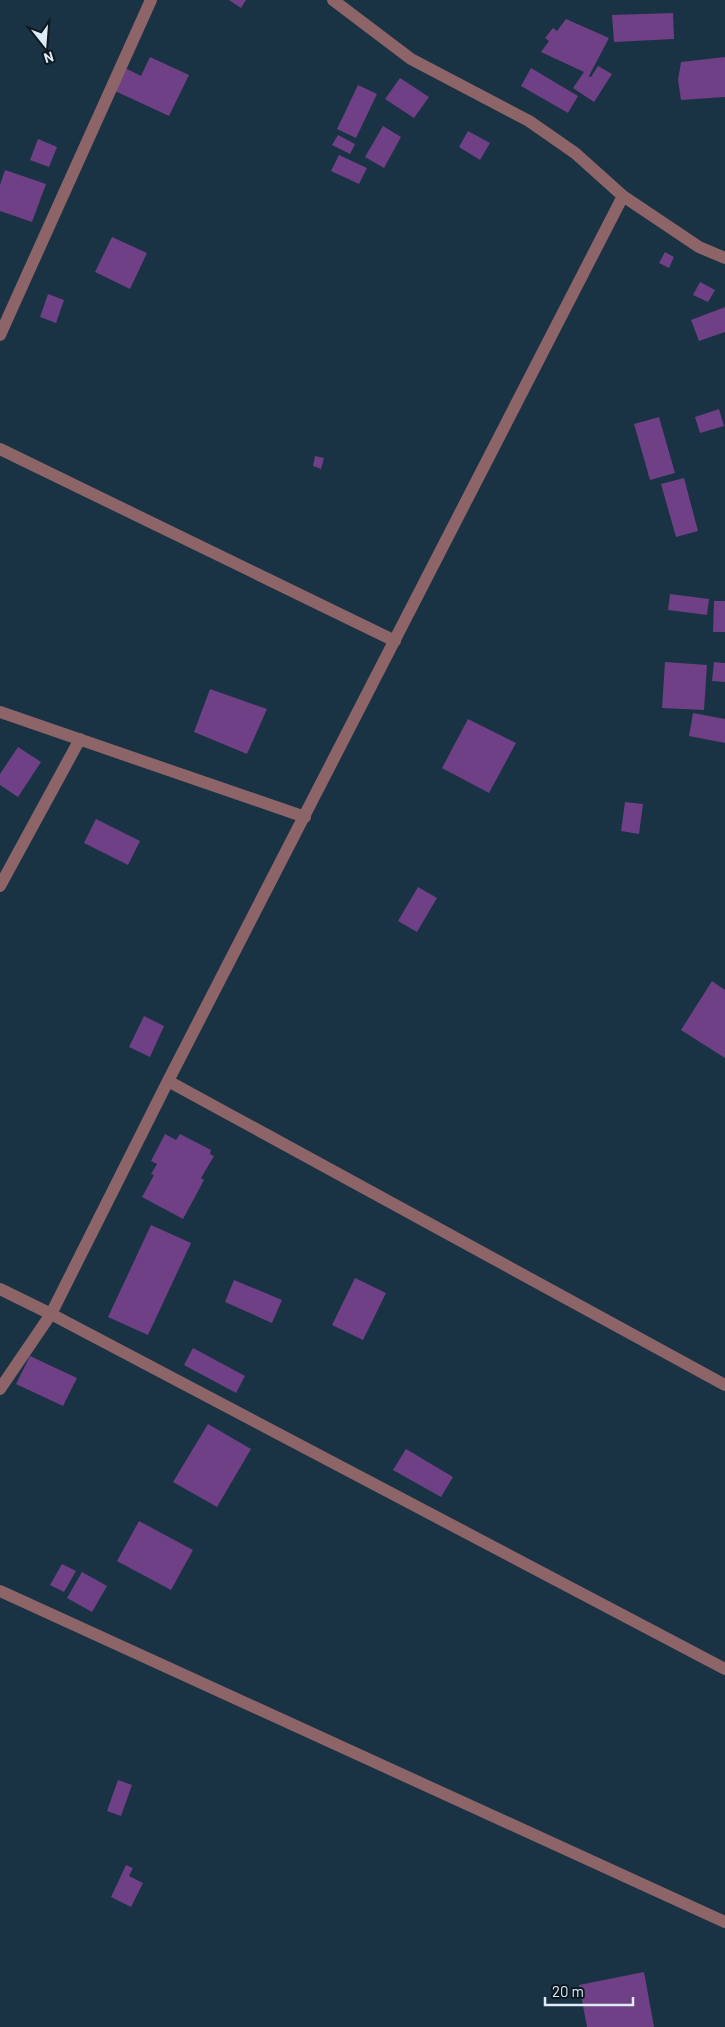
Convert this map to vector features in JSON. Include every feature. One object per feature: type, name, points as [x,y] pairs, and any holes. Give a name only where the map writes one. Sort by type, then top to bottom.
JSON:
[{"type":"street","points":[[0,335],[151,0]]},
{"type":"street","points":[[333,0],[411,60],[530,121],[575,153],[623,196],[699,247],[725,258]]},
{"type":"street","points":[[0,1389],[51,1314],[168,1080],[623,196]]},
{"type":"street","points":[[0,449],[395,641]]},
{"type":"street","points":[[0,712],[305,817]]},
{"type":"street","points":[[0,886],[80,739]]},
{"type":"street","points":[[168,1080],[725,1385]]},
{"type":"street","points":[[0,1289],[51,1314],[725,1669]]},
{"type":"street","points":[[0,1590],[725,1922]]},
{"type":"building","points":[[229,0],[246,0],[241,8]]},
{"type":"building","points":[[673,13],[674,39],[614,42],[612,15]]},
{"type":"building","points":[[566,19],[609,38],[589,76],[591,77],[598,66],[612,74],[594,102],[573,88],[584,72],[541,52],[549,41],[545,38],[553,28],[557,31]]},
{"type":"building","points":[[150,57],[189,75],[169,116],[115,91],[125,68],[141,76]]},
{"type":"building","points":[[725,57],[725,97],[681,100],[678,80],[681,62]]},
{"type":"building","points":[[531,68],[578,96],[568,113],[521,86]]},
{"type":"building","points":[[400,78],[429,97],[414,118],[385,99]]},
{"type":"building","points":[[358,85],[377,94],[356,138],[337,129]]},
{"type":"building","points":[[383,126],[401,137],[384,168],[365,157]]},
{"type":"building","points":[[468,131],[490,143],[480,160],[459,147]]},
{"type":"building","points":[[338,135],[355,144],[350,154],[332,145]]},
{"type":"building","points":[[38,139],[57,147],[49,167],[30,160]]},
{"type":"building","points":[[339,155],[367,168],[359,184],[331,171]]},
{"type":"building","points":[[5,170],[46,184],[32,222],[0,211],[0,185]]},
{"type":"building","points":[[112,237],[147,253],[130,289],[95,272]]},
{"type":"building","points":[[665,252],[674,257],[669,268],[659,263]]},
{"type":"building","points":[[700,282],[715,290],[708,302],[693,295]]},
{"type":"building","points":[[48,294],[64,300],[56,323],[40,317]]},
{"type":"building","points":[[725,307],[725,332],[699,341],[691,320]]},
{"type":"building","points":[[719,409],[724,426],[700,433],[695,417]]},
{"type":"building","points":[[659,417],[675,473],[650,480],[634,424]]},
{"type":"building","points":[[315,456],[324,458],[321,469],[313,466]]},
{"type":"building","points":[[684,478],[698,531],[676,537],[661,484]]},
{"type":"building","points":[[670,594],[709,599],[707,615],[668,610]]},
{"type":"building","points":[[714,601],[725,601],[725,632],[713,632]]},
{"type":"building","points":[[665,662],[707,665],[704,710],[662,708]]},
{"type":"building","points":[[714,662],[725,663],[725,682],[712,681]]},
{"type":"building","points":[[210,689],[267,709],[247,754],[194,732]]},
{"type":"building","points":[[693,713],[725,719],[725,743],[689,736]]},
{"type":"building","points":[[468,719],[516,743],[489,793],[442,768]]},
{"type":"building","points":[[18,747],[41,762],[18,797],[0,785],[0,774]]},
{"type":"building","points":[[625,802],[643,804],[639,834],[621,831]]},
{"type":"building","points":[[96,819],[140,841],[128,865],[84,843]]},
{"type":"building","points":[[418,887],[437,898],[417,932],[398,921]]},
{"type":"building","points":[[712,981],[725,990],[725,1058],[681,1030]]},
{"type":"building","points":[[144,1016],[164,1026],[150,1057],[129,1047]]},
{"type":"building","points":[[165,1134],[176,1140],[180,1134],[211,1150],[210,1154],[214,1156],[201,1178],[204,1180],[183,1219],[142,1197],[154,1175],[151,1174],[157,1164],[151,1161]]},
{"type":"building","points":[[151,1225],[191,1243],[148,1335],[108,1317]]},
{"type":"building","points":[[355,1278],[386,1293],[363,1340],[332,1325]]},
{"type":"building","points":[[234,1280],[282,1300],[272,1323],[225,1302]]},
{"type":"building","points":[[193,1348],[245,1376],[236,1393],[184,1365]]},
{"type":"building","points":[[30,1356],[77,1378],[63,1406],[16,1384]]},
{"type":"building","points":[[208,1424],[251,1449],[217,1507],[173,1482]]},
{"type":"building","points":[[406,1449],[453,1477],[441,1497],[393,1470]]},
{"type":"building","points":[[139,1521],[193,1550],[171,1590],[117,1561]]},
{"type":"building","points":[[62,1564],[76,1571],[64,1592],[50,1585]]},
{"type":"building","points":[[82,1572],[107,1586],[92,1612],[67,1598]]},
{"type":"building","points":[[118,1780],[132,1785],[121,1816],[107,1811]]},
{"type":"building","points":[[126,1865],[133,1868],[129,1876],[143,1883],[131,1907],[111,1897]]},
{"type":"building","points":[[644,1972],[654,2027],[587,2027],[579,1985]]}]
